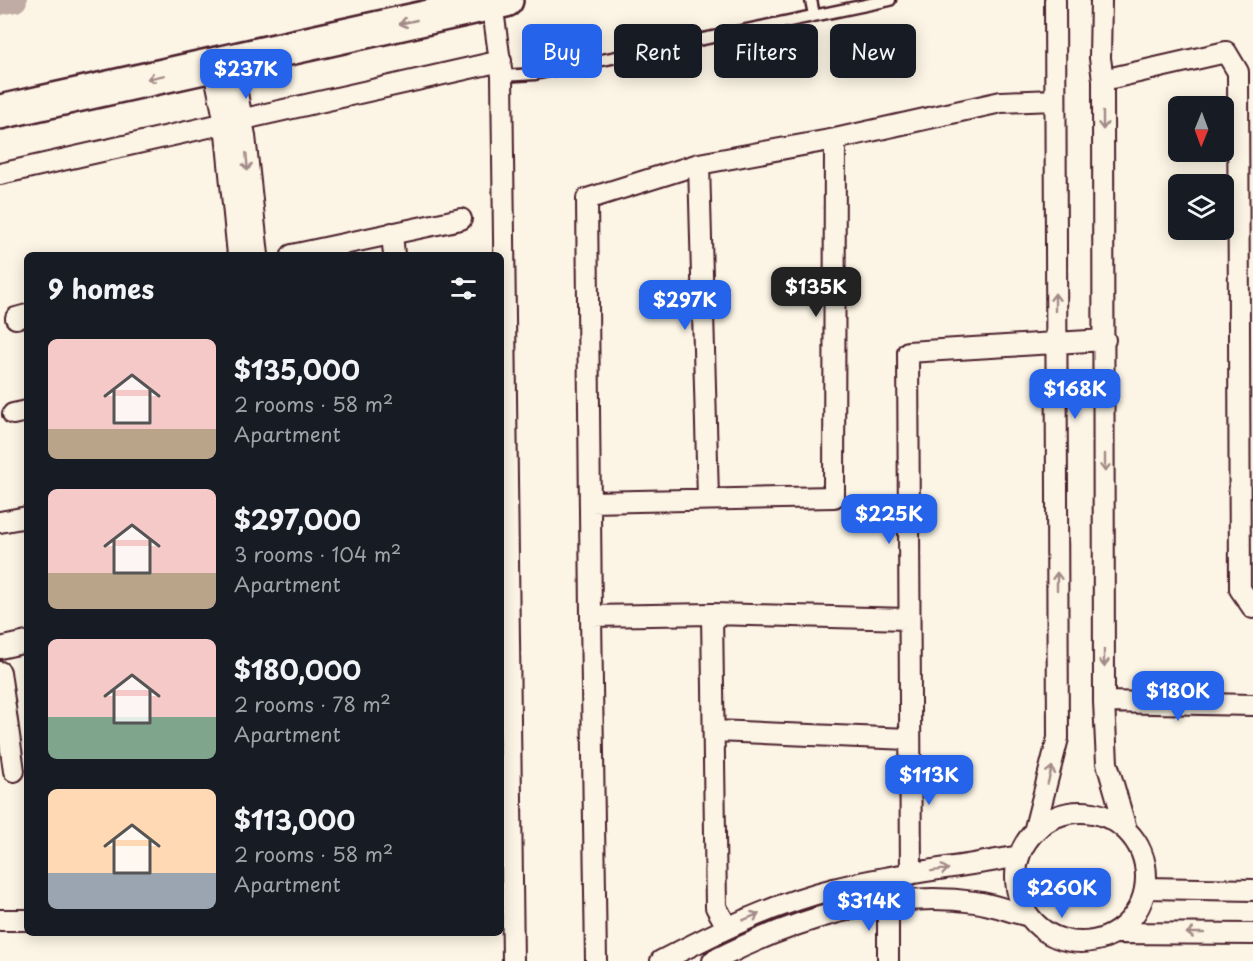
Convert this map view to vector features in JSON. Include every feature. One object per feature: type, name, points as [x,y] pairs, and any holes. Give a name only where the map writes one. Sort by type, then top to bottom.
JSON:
[{"type":"highway","points":[[0,112],[223,69],[498,8]]},
{"type":"street","points":[[1055,0],[1058,738],[1034,832],[1019,856],[1016,887],[1021,903],[1042,930],[1060,939],[1079,943],[1099,941],[1117,933],[1131,921],[1141,906],[1146,888],[1144,856],[1126,829],[1107,763],[1104,702],[1105,340],[1101,0]]},
{"type":"street","points":[[498,8],[504,252]]},
{"type":"street","points":[[1103,80],[1226,52],[1238,72],[1240,589],[1253,608]]},
{"type":"street","points":[[0,174],[232,114],[501,61]]},
{"type":"street","points":[[223,69],[257,252]]},
{"type":"street","points":[[596,961],[587,199],[699,164],[835,140],[1001,102],[1055,100]]},
{"type":"street","points":[[232,114],[238,252]]},
{"type":"street","points":[[590,502],[834,497],[835,140]]},
{"type":"street","points":[[699,164],[708,498]]},
{"type":"street","points":[[306,252],[461,219]]},
{"type":"street","points":[[392,233],[394,252]]},
{"type":"street","points":[[504,286],[513,961]]},
{"type":"street","points":[[911,873],[908,352],[1105,340]]},
{"type":"street","points":[[0,522],[24,518]]},
{"type":"street","points":[[591,616],[712,614],[908,619]]},
{"type":"street","points":[[712,614],[716,908],[727,927]]},
{"type":"street","points":[[0,648],[24,643]]},
{"type":"street","points":[[0,672],[14,771]]},
{"type":"street","points":[[1104,702],[1253,705]]},
{"type":"street","points":[[715,731],[909,738]]},
{"type":"street","points":[[1034,832],[1050,819],[1070,813],[1090,812],[1109,818],[1126,829]]},
{"type":"street","points":[[661,961],[727,927],[781,904],[832,889],[911,873],[1019,856]]},
{"type":"street","points":[[1146,888],[1253,890]]},
{"type":"street","points":[[713,961],[766,936],[811,920],[888,903],[925,899],[977,902],[1029,916]]},
{"type":"street","points":[[888,903],[888,961]]},
{"type":"street","points":[[0,920],[24,920]]},
{"type":"street","points":[[1117,933],[1253,934]]},
{"type":"lane","points":[[811,0],[814,15]]},
{"type":"lane","points":[[501,61],[536,74],[890,0]]},
{"type":"waterway","points":[[0,3],[15,0]]}]
